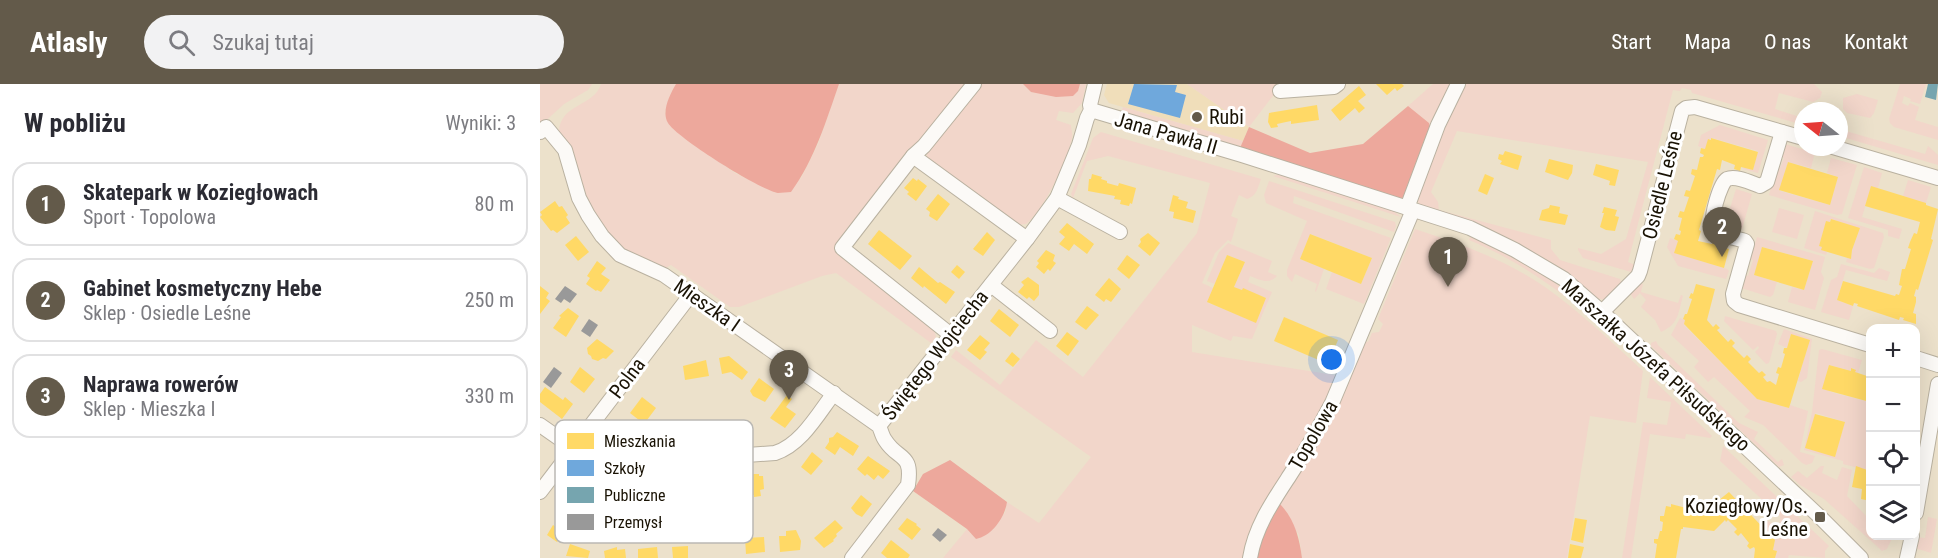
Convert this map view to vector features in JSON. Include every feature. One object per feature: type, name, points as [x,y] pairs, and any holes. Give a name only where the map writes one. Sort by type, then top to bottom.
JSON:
[{"type":"street","points":[[951,335],[842,248],[974,84]]},
{"type":"street","name":"Świętego Wojciecha","points":[[879,426],[1057,198],[1091,110],[1095,84]]},
{"type":"street","points":[[1280,92],[1334,87],[1338,84]]},
{"type":"street","name":"Topolowa","points":[[1250,558],[1260,524],[1317,432],[1332,403],[1410,209],[1438,125],[1458,84]]},
{"type":"street","name":"Osiedle Leśne","points":[[1602,312],[1638,276],[1682,111],[1695,107],[1794,135]]},
{"type":"street","name":"Jana Pawła II","points":[[1091,110],[1242,155]]},
{"type":"street","name":"Mieszka I","points":[[543,129],[565,150],[579,198],[602,236],[620,255],[664,275],[692,293],[834,393],[879,426],[885,441],[903,458],[910,471],[908,485],[852,558]]},
{"type":"street","points":[[1782,132],[1767,182],[1760,186],[1731,178],[1724,181],[1711,223],[1718,232],[1745,241],[1747,244],[1733,294],[1736,304],[1866,344]]},
{"type":"street","points":[[1848,151],[1938,178]]},
{"type":"street","name":"Marszałka Józefa Piłsudskiego","points":[[1242,155],[1470,228],[1515,249],[1564,279],[1602,312],[1861,558]]},
{"type":"street","points":[[914,156],[1027,239]]},
{"type":"street","points":[[1057,198],[1120,232]]},
{"type":"street","name":"Świętego Wojciecha","points":[[991,285],[1050,331]]},
{"type":"street","name":"Polna","points":[[594,420],[692,293]]},
{"type":"street","points":[[1920,359],[1938,365]]},
{"type":"street","points":[[1920,490],[1938,384]]},
{"type":"street","points":[[753,455],[775,453],[790,445],[812,422],[834,393]]},
{"type":"street","points":[[540,425],[555,435]]},
{"type":"street","name":"Polna","points":[[540,492],[555,472]]},
{"type":"street","name":"Marszałka Józefa Piłsudskiego","points":[[1843,539],[1870,558]]},
{"type":"street","points":[[1907,558],[1911,540]]},
{"type":"shaded area","points":[[540,84],[592,84],[588,90],[564,104],[540,126]]},
{"type":"shaded area","points":[[601,84],[676,84],[665,112],[676,131],[735,173],[777,193],[801,178],[818,144],[839,84],[969,84],[841,244],[935,328],[936,337],[931,343],[836,273],[739,307],[730,307],[671,265],[664,269],[622,250],[594,218],[559,131],[565,115],[592,97]]},
{"type":"shaded area","points":[[676,84],[839,84],[807,166],[791,192],[778,193],[754,183],[702,151],[668,123],[666,108]]},
{"type":"shaded area","points":[[979,84],[1023,84],[1031,92],[1039,93],[1078,91],[1080,84],[1086,84],[1082,103],[1073,113],[1059,111],[1056,120],[1071,125],[1072,136],[1069,148],[1047,197],[1026,224],[1016,225],[927,159],[927,150]]},
{"type":"shaded area","points":[[1023,84],[1080,84],[1073,96],[1056,97],[1031,92]]},
{"type":"shaded area","name":"Rubi","points":[[1107,84],[1187,84],[1249,127],[1243,141],[1109,103],[1104,95]]},
{"type":"shaded area","points":[[1187,84],[1282,84],[1249,127]]},
{"type":"shaded area","points":[[1433,84],[1814,84],[1822,92],[1820,98],[1813,102],[1779,93],[1775,109],[1794,115],[1794,122],[1692,93],[1691,90],[1682,88],[1680,91],[1673,90],[1628,262],[1635,265],[1631,272],[1583,258],[1578,248],[1601,254],[1626,239],[1648,162],[1457,131],[1431,192],[1438,202],[1439,210],[1551,240],[1551,249],[1560,260],[1620,279],[1622,285],[1604,300],[1597,298],[1560,270],[1514,242],[1419,204],[1417,198],[1431,130],[1429,123],[1408,106]]},
{"type":"shaded area","points":[[1900,84],[1926,84],[1920,104],[1904,96],[1902,103],[1908,106],[1910,103],[1919,107],[1915,120],[1938,127],[1938,140],[1894,127],[1890,123],[1889,119]]},
{"type":"shaded area","points":[[1857,94],[1878,100],[1870,118],[1848,113],[1848,102],[1843,102],[1843,98]]},
{"type":"shaded area","points":[[1408,106],[1429,123],[1431,130],[1407,194],[1401,199],[1240,148],[1249,127],[1310,153],[1363,144]]},
{"type":"shaded area","points":[[1123,107],[1243,141],[1240,148],[1127,115],[1128,112],[1122,110]]},
{"type":"shaded area","points":[[1720,125],[1768,140],[1758,173],[1743,169],[1744,167],[1753,170],[1758,151],[1712,138],[1709,139],[1705,149],[1698,146],[1701,135]]},
{"type":"shaded area","points":[[1101,132],[1261,179],[1253,196],[1247,199],[1239,195],[1231,216],[1238,219],[1231,242],[1228,240],[1215,253],[1202,283],[1213,288],[1208,303],[1256,322],[1266,298],[1234,287],[1245,262],[1227,255],[1215,284],[1207,281],[1219,252],[1228,243],[1272,261],[1268,272],[1277,276],[1274,279],[1267,281],[1250,276],[1248,282],[1272,292],[1252,339],[1233,336],[1231,341],[1192,325],[1192,352],[1337,377],[1322,415],[1246,558],[943,558],[967,529],[976,539],[1005,513],[1007,502],[1039,523],[1091,457],[951,357],[956,350],[1000,385],[1036,340],[1083,377],[1197,233],[1210,183],[1108,156],[1087,161],[1073,198],[1071,194],[1093,138]]},
{"type":"shaded area","points":[[1848,132],[1925,154],[1928,146],[1938,155],[1938,165],[1848,139]]},
{"type":"shaded area","points":[[1785,144],[1794,147],[1794,156],[1814,156],[1811,168],[1788,162],[1780,191],[1830,205],[1838,177],[1827,173],[1831,158],[1857,165],[1842,214],[1837,215],[1769,195],[1777,167],[1780,168],[1784,158],[1782,157],[1779,163]]},
{"type":"shaded area","points":[[1864,167],[1882,173],[1878,188],[1871,187],[1862,217],[1902,229],[1899,239],[1888,236],[1888,230],[1848,218]]},
{"type":"shaded area","points":[[1281,174],[1391,209],[1401,217],[1273,176]]},
{"type":"shaded area","points":[[1908,180],[1931,187],[1926,203],[1903,196]]},
{"type":"shaded area","points":[[1269,181],[1395,222],[1394,232],[1294,196],[1293,203],[1391,238],[1364,304],[1326,289],[1332,272],[1361,284],[1372,258],[1311,234],[1300,259],[1324,269],[1316,292],[1317,284],[1295,274],[1292,282],[1287,276],[1287,270],[1307,221],[1266,203],[1264,195]]},
{"type":"shaded area","points":[[1736,189],[1752,194],[1742,229],[1725,224]]},
{"type":"shaded area","points":[[1779,208],[1804,215],[1797,239],[1772,232]]},
{"type":"shaded area","points":[[1815,211],[1883,233],[1884,237],[1874,268],[1870,269],[1846,262],[1847,258],[1851,259],[1860,229],[1831,219],[1819,246],[1827,252],[1826,255],[1804,248]]},
{"type":"shaded area","points":[[1415,229],[1483,254],[1530,277],[1583,317],[1643,371],[1636,423],[1590,416],[1567,558],[1302,558],[1299,535],[1277,501],[1365,341],[1368,342],[1372,333],[1379,332],[1383,324],[1378,319]]},
{"type":"shaded area","points":[[1470,237],[1512,255],[1542,274],[1611,329],[1608,331],[1542,280],[1507,258],[1469,240]]},
{"type":"shaded area","points":[[1757,237],[1825,257],[1821,272],[1824,278],[1815,310],[1788,302],[1792,287],[1804,290],[1813,261],[1763,247],[1754,275],[1777,282],[1773,295],[1770,297],[1741,288],[1749,263],[1746,275],[1748,276],[1753,260],[1750,259]]},
{"type":"shaded area","points":[[1670,238],[1678,241],[1675,253],[1727,269],[1729,271],[1726,279],[1678,266],[1667,247]]},
{"type":"shaded area","points":[[1841,264],[1874,273],[1879,268],[1890,272],[1887,281],[1846,270],[1837,300],[1853,306],[1849,320],[1821,312],[1831,280],[1837,277]]},
{"type":"shaded area","points":[[1640,283],[1643,284],[1641,292],[1678,303],[1681,295],[1683,296],[1675,322],[1667,329],[1661,332],[1655,320],[1641,307],[1646,300],[1640,293],[1634,299],[1630,293]]},
{"type":"shaded area","points":[[1725,316],[1776,331],[1769,363],[1766,364],[1755,352],[1758,346],[1753,350],[1724,321]]},
{"type":"shaded area","points":[[1680,318],[1685,320],[1684,325],[1757,399],[1808,411],[1800,452],[1815,456],[1812,463],[1806,465],[1802,463],[1763,425],[1744,417],[1750,411],[1714,377],[1708,382],[1694,367],[1699,361],[1671,335]]},
{"type":"shaded area","points":[[1784,329],[1812,339],[1807,378],[1801,382],[1798,381],[1809,340],[1791,334],[1787,348],[1778,344]]},
{"type":"shaded area","points":[[1656,341],[1739,423],[1758,432],[1754,439],[1778,462],[1782,459],[1784,465],[1779,467],[1651,346],[1651,343]]},
{"type":"shaded area","points":[[1819,350],[1862,360],[1858,373],[1855,369],[1851,368],[1851,371],[1829,365],[1823,388],[1866,401],[1866,470],[1804,450],[1812,412]],"holes":[[[1816,413],[1845,422],[1835,456],[1806,448]]]},
{"type":"shaded area","points":[[1650,377],[1712,436],[1710,438],[1686,434],[1685,439],[1650,434],[1631,558],[1622,558],[1643,422],[1667,425],[1671,402],[1647,398]]},
{"type":"shaded area","points":[[1723,446],[1829,546],[1825,551],[1825,558],[1789,555],[1788,558],[1775,558],[1777,551],[1773,550],[1775,540],[1761,526],[1768,521],[1777,526],[1780,516],[1720,461]]},
{"type":"shaded area","points":[[950,460],[1007,502],[1004,514],[997,525],[982,537],[976,539],[967,529],[913,491],[923,474]]},
{"type":"shaded area","points":[[1821,466],[1824,466],[1822,473],[1837,480],[1842,467],[1852,470],[1847,496],[1866,516],[1866,537],[1824,499],[1791,477],[1798,471],[1807,478]]},
{"type":"shaded area","points":[[1277,501],[1295,527],[1302,558],[1255,558],[1257,546]]},
{"type":"shaded area","points":[[1928,517],[1937,519],[1931,553],[1915,548],[1916,540],[1925,538]]},
{"type":"shaded area","points":[[1870,540],[1891,540],[1887,549],[1882,551]]},
{"type":"building: Mieszkania","points":[[1376,84],[1402,84],[1404,86],[1397,91],[1395,88],[1387,95]]},
{"type":"building: Mieszkania","points":[[1359,86],[1366,95],[1358,101],[1365,108],[1359,113],[1355,108],[1340,121],[1331,110]]},
{"type":"building: Mieszkania","points":[[1317,105],[1319,120],[1291,124],[1291,121],[1271,128],[1268,122],[1269,113]]},
{"type":"building: Mieszkania","points":[[1711,138],[1758,152],[1753,170],[1741,167],[1740,171],[1734,169],[1735,165],[1722,160],[1720,170],[1717,169],[1699,230],[1701,231],[1698,241],[1712,244],[1713,239],[1719,241],[1717,245],[1729,249],[1724,268],[1674,253],[1678,241],[1674,239],[1676,234],[1680,235],[1681,231],[1679,230],[1682,218],[1678,217],[1680,211],[1684,212],[1689,197],[1684,196],[1686,190],[1690,191],[1695,176],[1691,174],[1692,169],[1697,170],[1700,157],[1704,155],[1700,153],[1701,148],[1705,149],[1708,139],[1711,140]]},
{"type":"building: Mieszkania","points":[[1505,151],[1522,156],[1518,170],[1500,164],[1502,161],[1498,159],[1499,154],[1503,155]]},
{"type":"building: Mieszkania","points":[[1549,159],[1573,165],[1568,180],[1545,172]]},
{"type":"building: Mieszkania","points":[[1788,162],[1838,177],[1830,205],[1779,190]]},
{"type":"building: Mieszkania","points":[[1596,164],[1619,170],[1615,186],[1609,185],[1610,181],[1593,175]]},
{"type":"building: Mieszkania","points":[[1092,174],[1102,177],[1101,179],[1107,183],[1118,186],[1119,183],[1136,188],[1132,204],[1130,203],[1129,206],[1120,204],[1121,200],[1114,199],[1115,196],[1088,191]]},
{"type":"building: Mieszkania","points":[[1485,174],[1494,178],[1487,195],[1478,191]]},
{"type":"building: Mieszkania","points":[[913,178],[927,186],[916,201],[907,194],[909,192],[904,188]]},
{"type":"building: Mieszkania","points":[[1871,186],[1938,209],[1931,239],[1933,240],[1918,290],[1916,289],[1914,296],[1916,302],[1913,313],[1916,314],[1916,324],[1903,320],[1904,318],[1900,317],[1899,320],[1857,306],[1858,304],[1854,303],[1853,306],[1837,300],[1843,281],[1895,296],[1899,295],[1902,286],[1899,285],[1902,269],[1905,269],[1911,249],[1908,248],[1914,233],[1917,234],[1920,222],[1865,206]]},
{"type":"building: Mieszkania","points":[[938,194],[950,204],[937,221],[929,216],[930,212],[926,209]]},
{"type":"building: Mieszkania","points":[[1173,195],[1188,202],[1186,208],[1196,211],[1193,223],[1173,218],[1174,212],[1169,211]]},
{"type":"building: Mieszkania","points":[[555,201],[559,207],[562,206],[570,223],[557,233],[551,231],[540,217],[542,215],[540,212]]},
{"type":"building: Mieszkania","points":[[1550,205],[1560,207],[1559,213],[1568,215],[1565,225],[1539,220],[1542,210],[1549,208]]},
{"type":"building: Mieszkania","points":[[1604,207],[1617,210],[1615,216],[1619,217],[1615,231],[1600,227]]},
{"type":"building: Mieszkania","points":[[1831,219],[1860,228],[1851,259],[1821,250],[1822,247],[1819,246],[1826,221],[1830,222]]},
{"type":"building: Mieszkania","points":[[1067,223],[1094,244],[1087,254],[1074,244],[1069,251],[1059,244],[1065,237],[1059,232]]},
{"type":"building: Mieszkania","points":[[879,230],[912,256],[900,270],[868,244]]},
{"type":"building: Mieszkania","points":[[987,232],[995,240],[983,256],[973,249]]},
{"type":"building: Mieszkania","points":[[1148,233],[1160,243],[1150,256],[1138,246],[1140,239]]},
{"type":"building: Mieszkania","points":[[1310,234],[1372,258],[1361,284],[1300,259]]},
{"type":"building: Mieszkania","points":[[576,236],[589,252],[578,261],[565,245]]},
{"type":"building: Mieszkania","points":[[1762,247],[1813,261],[1804,290],[1754,275]]},
{"type":"building: Mieszkania","points":[[1046,250],[1055,255],[1053,261],[1056,263],[1050,271],[1048,269],[1044,274],[1036,267],[1039,263],[1037,261]]},
{"type":"building: Mieszkania","points":[[1127,255],[1140,265],[1129,279],[1117,269]]},
{"type":"building: Mieszkania","points":[[1227,255],[1245,262],[1234,287],[1242,290],[1243,288],[1266,298],[1256,323],[1207,302]]},
{"type":"building: Mieszkania","points":[[597,261],[606,268],[601,274],[610,280],[601,292],[586,284],[590,278],[587,276]]},
{"type":"building: Mieszkania","points":[[957,265],[965,272],[959,279],[951,272]]},
{"type":"building: Mieszkania","points":[[919,267],[938,283],[940,282],[955,292],[946,304],[911,278]]},
{"type":"building: Mieszkania","points":[[1028,277],[1039,285],[1039,295],[1034,301],[1018,292],[1024,285],[1021,282]]},
{"type":"building: Mieszkania","points":[[1109,278],[1121,289],[1111,302],[1106,299],[1104,302],[1095,295]]},
{"type":"building: Mieszkania","points":[[1696,284],[1715,289],[1707,320],[1713,327],[1716,324],[1720,328],[1717,330],[1728,342],[1731,339],[1735,343],[1732,346],[1744,358],[1747,355],[1751,359],[1748,362],[1759,373],[1762,371],[1766,375],[1763,377],[1767,382],[1770,381],[1776,385],[1779,374],[1776,373],[1778,367],[1781,368],[1785,354],[1783,353],[1784,348],[1787,348],[1791,334],[1810,340],[1789,408],[1757,399],[1684,324],[1683,319],[1692,299],[1689,298]]},
{"type":"building: Mieszkania","points":[[540,286],[549,293],[546,298],[550,301],[540,314]]},
{"type":"building: Mieszkania","points":[[1087,306],[1099,315],[1086,330],[1075,322]]},
{"type":"building: Mieszkania","points":[[568,308],[579,316],[566,337],[553,328],[561,317],[559,316]]},
{"type":"building: Mieszkania","points":[[999,309],[1019,325],[1010,337],[990,321]]},
{"type":"building: Mieszkania","points":[[1284,317],[1338,340],[1328,364],[1274,341]]},
{"type":"building: Mieszkania","points":[[1067,332],[1079,341],[1068,356],[1056,346]]},
{"type":"building: Mieszkania","points":[[980,335],[990,343],[984,350],[987,352],[980,360],[967,350]]},
{"type":"building: Mieszkania","points":[[597,339],[614,351],[606,359],[598,361],[592,359],[587,348]]},
{"type":"building: Mieszkania","points":[[1012,352],[1020,359],[1013,367],[1005,361]]},
{"type":"building: Mieszkania","points":[[729,356],[748,372],[742,380],[731,372],[722,374],[719,358]]},
{"type":"building: Mieszkania","points":[[706,360],[709,376],[685,380],[683,366]]},
{"type":"building: Mieszkania","points":[[1829,365],[1851,371],[1851,368],[1866,376],[1866,401],[1822,389]]},
{"type":"building: Mieszkania","points":[[580,367],[595,379],[584,393],[570,382]]},
{"type":"building: Mieszkania","points":[[759,378],[774,389],[765,402],[753,396],[750,391]]},
{"type":"building: Mieszkania","points":[[545,387],[563,400],[565,397],[573,404],[562,419],[540,402],[540,394]]},
{"type":"building: Mieszkania","points":[[787,395],[792,399],[786,407],[796,414],[785,428],[770,418]]},
{"type":"building: Mieszkania","points":[[642,397],[656,408],[647,420],[639,420],[630,413]]},
{"type":"building: Mieszkania","points":[[1815,414],[1845,422],[1835,457],[1805,448]]},
{"type":"building: Mieszkania","points":[[837,432],[859,446],[853,456],[840,447],[835,455],[825,448],[829,438]]},
{"type":"building: Mieszkania","points":[[812,452],[823,461],[811,475],[801,467]]},
{"type":"building: Mieszkania","points":[[868,456],[890,471],[883,479],[878,475],[874,480],[857,469]]},
{"type":"building: Mieszkania","points":[[1856,466],[1866,470],[1866,500],[1861,499],[1862,489],[1852,487]]},
{"type":"building: Mieszkania","points":[[753,474],[759,474],[763,476],[764,489],[760,490],[761,496],[754,497]]},
{"type":"building: Mieszkania","points":[[1729,492],[1775,540],[1773,550],[1777,551],[1775,558],[1754,558],[1754,547],[1750,549],[1747,546],[1749,543],[1741,533],[1738,536],[1734,532],[1737,529],[1725,520],[1714,531],[1683,527],[1676,558],[1655,558],[1657,544],[1654,543],[1654,539],[1658,539],[1662,531],[1663,522],[1660,521],[1660,516],[1664,516],[1666,506],[1671,507],[1671,504],[1690,509],[1690,507],[1702,509],[1703,505],[1710,510],[1715,505],[1713,501],[1716,498],[1719,500]]},
{"type":"building: Mieszkania","points":[[861,495],[872,504],[862,517],[851,508]]},
{"type":"building: Mieszkania","points":[[907,518],[921,529],[912,540],[898,529]]},
{"type":"building: Mieszkania","points":[[1575,518],[1587,520],[1583,543],[1571,540]]},
{"type":"building: Mieszkania","points":[[835,520],[843,528],[836,534],[834,541],[824,548],[814,538]]},
{"type":"building: Mieszkania","points":[[553,525],[555,526],[555,541],[547,535]]},
{"type":"building: Mieszkania","points":[[796,530],[801,541],[800,550],[780,552],[779,536],[786,536],[786,531]]},
{"type":"building: Mieszkania","points":[[764,537],[765,552],[746,554],[745,543],[753,543],[753,538]]},
{"type":"building: Mieszkania","points":[[891,540],[910,555],[908,558],[887,558],[881,553]]},
{"type":"building: Mieszkania","points":[[570,544],[590,551],[588,558],[566,556]]},
{"type":"building: Mieszkania","points":[[1570,544],[1584,547],[1581,558],[1568,558]]},
{"type":"building: Mieszkania","points":[[688,546],[688,558],[673,558],[672,547]]},
{"type":"building: Mieszkania","points":[[617,547],[617,550],[625,549],[626,558],[605,558],[604,551]]},
{"type":"building: Mieszkania","points":[[657,547],[658,558],[638,558],[638,549]]},
{"type":"building: Szkoły","points":[[1134,84],[1177,85],[1175,92],[1186,95],[1180,118],[1128,104]]},
{"type":"building: Publiczne","points":[[1928,84],[1938,84],[1936,100],[1925,97]]},
{"type":"building: Przemysł","points":[[565,286],[577,294],[570,303],[564,299],[561,303],[555,299]]},
{"type":"building: Przemysł","points":[[589,319],[598,325],[590,337],[581,331]]},
{"type":"building: Przemysł","points":[[554,367],[562,373],[551,388],[543,382]]},
{"type":"building: Przemysł","points":[[938,528],[947,535],[940,542],[932,535]]},
{"type":"place","name":"Rubi","points":[[1197,117]]},
{"type":"place","name":"Gabinet kosmetyczny Hebe","points":[[1722,257]]},
{"type":"place","name":"Skatepark w Koziegłowach","points":[[1448,287]]},
{"type":"place","name":"Naprawa rowerów","points":[[789,400]]},
{"type":"place","name":"Koziegłowy/Os. Leśne","points":[[1820,517]]}]
